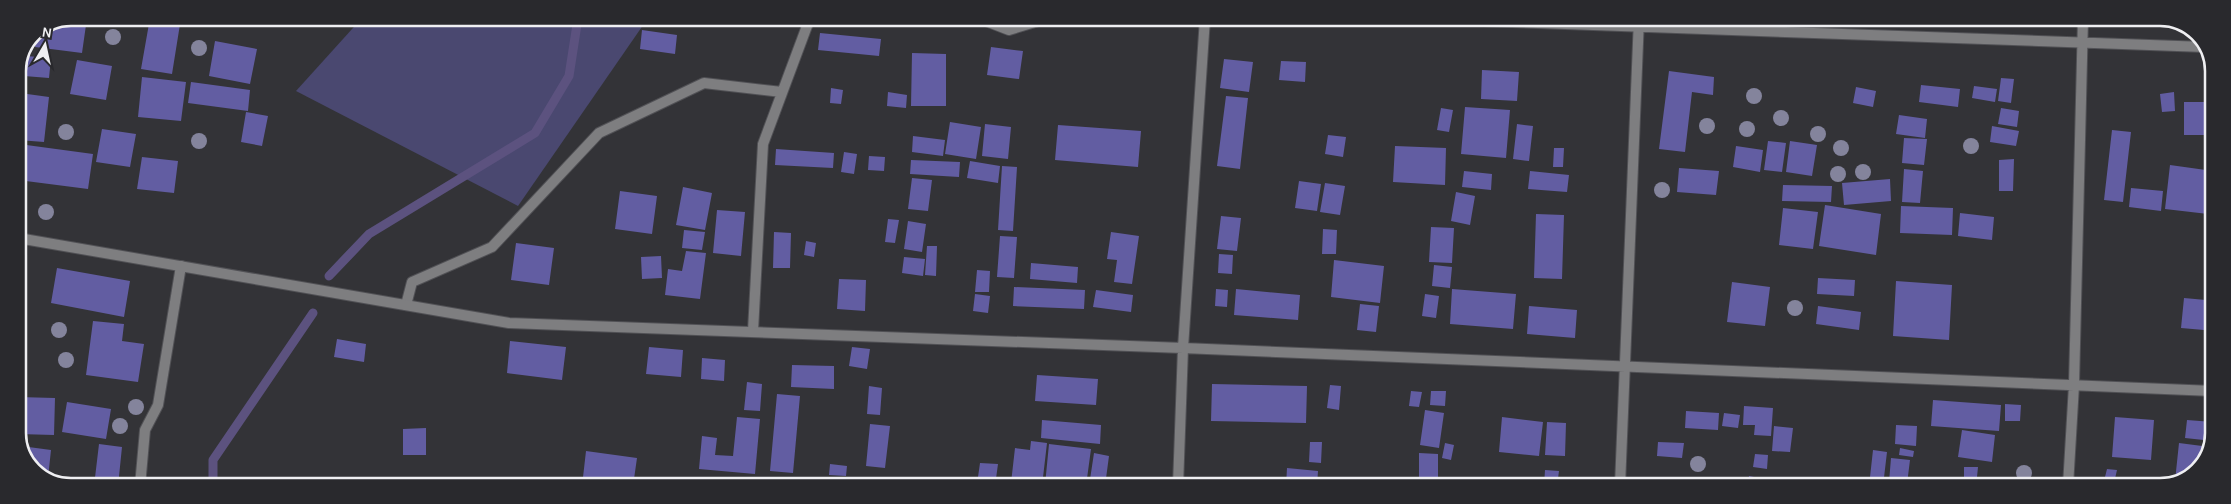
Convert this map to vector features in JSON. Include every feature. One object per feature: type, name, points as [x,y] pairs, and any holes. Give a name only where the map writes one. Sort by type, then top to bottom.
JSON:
[{"type":"street","points":[[753,332],[763,144],[807,26]]},
{"type":"street","points":[[999,26],[1009,30],[1022,26]]},
{"type":"street","points":[[1178,478],[1183,348],[1203,26]]},
{"type":"street","points":[[1620,478],[1639,26]]},
{"type":"street","points":[[1728,26],[2197,47]]},
{"type":"street","points":[[2068,478],[2074,385],[2083,26]]},
{"type":"street","points":[[406,305],[412,282],[492,247],[599,133],[704,83],[782,92]]},
{"type":"street","points":[[26,239],[509,322],[2205,391]]},
{"type":"street","points":[[141,478],[145,430],[158,404],[181,266]]},
{"type":"shaded area","points":[[355,26],[642,26],[518,206],[296,91]]},
{"type":"building","points":[[86,26],[82,53],[35,47],[39,39],[54,30],[63,27]]},
{"type":"building","points":[[149,26],[180,26],[172,74],[141,69]]},
{"type":"building","points":[[642,30],[677,35],[675,54],[640,49]]},
{"type":"building","points":[[820,33],[881,39],[879,56],[818,50]]},
{"type":"building","points":[[215,41],[257,49],[250,84],[209,76]]},
{"type":"building","points":[[991,47],[1023,51],[1019,79],[987,75]]},
{"type":"building","points":[[912,53],[946,54],[946,106],[911,106]]},
{"type":"building","points":[[29,56],[51,58],[49,78],[26,76]]},
{"type":"building","points":[[1224,59],[1253,62],[1249,92],[1220,88]]},
{"type":"building","points":[[77,60],[112,66],[106,100],[70,94]]},
{"type":"building","points":[[1281,61],[1306,62],[1305,82],[1279,80]]},
{"type":"building","points":[[1482,70],[1519,72],[1517,101],[1481,99]]},
{"type":"building","points":[[1669,71],[1714,77],[1713,95],[1692,92],[1685,152],[1659,149]]},
{"type":"building","points":[[142,77],[186,82],[181,121],[138,117]]},
{"type":"building","points":[[2001,78],[2014,79],[2011,103],[1998,101]]},
{"type":"building","points":[[191,82],[250,90],[248,111],[188,103]]},
{"type":"building","points":[[1921,85],[1960,89],[1958,107],[1919,102]]},
{"type":"building","points":[[1974,86],[1997,89],[1995,102],[1972,98]]},
{"type":"building","points":[[1856,87],[1876,91],[1873,107],[1853,103]]},
{"type":"building","points":[[831,88],[843,90],[841,104],[830,103]]},
{"type":"building","points":[[888,92],[907,95],[906,108],[887,106]]},
{"type":"building","points":[[2174,92],[2175,111],[2162,112],[2160,94]]},
{"type":"building","points":[[26,94],[49,97],[44,142],[26,141]]},
{"type":"building","points":[[1226,96],[1248,98],[1240,169],[1217,166]]},
{"type":"building","points":[[2184,102],[2205,102],[2205,135],[2184,135]]},
{"type":"building","points":[[1465,107],[1510,110],[1506,158],[1461,154]]},
{"type":"building","points":[[1441,108],[1453,110],[1449,132],[1437,130]]},
{"type":"building","points":[[2001,108],[2019,111],[2017,127],[1998,124]]},
{"type":"building","points":[[246,112],[268,116],[262,146],[241,142]]},
{"type":"building","points":[[1899,115],[1927,119],[1925,138],[1896,134]]},
{"type":"building","points":[[950,122],[981,127],[976,159],[945,154]]},
{"type":"building","points":[[985,124],[1011,127],[1008,159],[982,156]]},
{"type":"building","points":[[1517,124],[1533,126],[1529,161],[1513,159]]},
{"type":"building","points":[[1058,125],[1141,131],[1138,167],[1055,160]]},
{"type":"building","points":[[1992,126],[2019,131],[2016,146],[1990,142]]},
{"type":"building","points":[[102,129],[136,134],[130,167],[96,162]]},
{"type":"building","points":[[2112,130],[2131,132],[2123,202],[2104,200]]},
{"type":"building","points":[[1328,135],[1346,137],[1343,157],[1325,154]]},
{"type":"building","points":[[913,136],[945,140],[943,156],[912,152]]},
{"type":"building","points":[[1904,138],[1927,139],[1924,165],[1902,163]]},
{"type":"building","points":[[1768,141],[1786,143],[1782,172],[1764,170]]},
{"type":"building","points":[[1790,141],[1817,145],[1812,176],[1786,172]]},
{"type":"building","points":[[26,145],[93,154],[88,189],[26,181]]},
{"type":"building","points":[[1395,146],[1446,148],[1445,185],[1393,182]]},
{"type":"building","points":[[1736,146],[1763,150],[1760,172],[1733,167]]},
{"type":"building","points":[[1554,148],[1564,148],[1563,167],[1553,167]]},
{"type":"building","points":[[776,149],[834,153],[833,168],[775,165]]},
{"type":"building","points":[[844,152],[857,154],[854,174],[841,172]]},
{"type":"building","points":[[869,156],[885,157],[884,171],[868,170]]},
{"type":"building","points":[[142,157],[178,161],[174,193],[137,189]]},
{"type":"building","points":[[2014,159],[2013,191],[1999,191],[1999,160]]},
{"type":"building","points":[[911,160],[960,162],[959,177],[910,174]]},
{"type":"building","points":[[970,161],[1000,166],[998,183],[967,178]]},
{"type":"building","points":[[2170,165],[2205,170],[2205,214],[2165,209]]},
{"type":"building","points":[[1002,166],[1017,167],[1013,231],[998,230]]},
{"type":"building","points":[[1679,168],[1719,171],[1716,195],[1677,192]]},
{"type":"building","points":[[1904,169],[1923,171],[1920,203],[1902,202]]},
{"type":"building","points":[[1464,171],[1492,174],[1491,190],[1462,187]]},
{"type":"building","points":[[1530,171],[1569,175],[1567,192],[1528,189]]},
{"type":"building","points":[[912,178],[932,180],[928,211],[908,209]]},
{"type":"building","points":[[1890,179],[1891,201],[1844,205],[1842,183]]},
{"type":"building","points":[[1299,181],[1321,184],[1317,211],[1295,208]]},
{"type":"building","points":[[1325,183],[1345,186],[1340,215],[1320,212]]},
{"type":"building","points":[[1783,185],[1832,186],[1831,202],[1782,201]]},
{"type":"building","points":[[683,187],[712,193],[705,230],[676,225]]},
{"type":"building","points":[[2131,188],[2163,191],[2161,211],[2129,207]]},
{"type":"building","points":[[620,191],[657,196],[652,234],[615,229]]},
{"type":"building","points":[[1456,192],[1475,196],[1470,225],[1451,221]]},
{"type":"building","points":[[1825,205],[1881,214],[1876,255],[1819,246]]},
{"type":"building","points":[[1901,206],[1953,208],[1952,235],[1900,233]]},
{"type":"building","points":[[1783,208],[1818,212],[1813,249],[1779,245]]},
{"type":"building","points":[[717,210],[745,212],[741,256],[713,253]]},
{"type":"building","points":[[1960,213],[1994,217],[1992,240],[1958,236]]},
{"type":"building","points":[[1536,214],[1564,215],[1562,279],[1534,278]]},
{"type":"building","points":[[1221,216],[1241,218],[1237,251],[1217,249]]},
{"type":"building","points":[[888,219],[899,220],[895,243],[885,242]]},
{"type":"building","points":[[908,221],[926,224],[922,252],[904,249]]},
{"type":"building","points":[[1431,227],[1454,228],[1452,263],[1429,262]]},
{"type":"building","points":[[1323,229],[1337,230],[1336,254],[1322,254]]},
{"type":"building","points":[[684,230],[705,232],[702,250],[682,248]]},
{"type":"building","points":[[774,232],[791,233],[790,268],[773,268]]},
{"type":"building","points":[[1111,232],[1139,236],[1132,284],[1114,282],[1117,260],[1107,259]]},
{"type":"building","points":[[1000,236],[1017,237],[1014,278],[997,277]]},
{"type":"building","points":[[806,241],[816,243],[814,257],[804,255]]},
{"type":"building","points":[[516,243],[554,248],[549,285],[511,280]]},
{"type":"building","points":[[927,246],[937,246],[936,276],[925,275]]},
{"type":"building","points":[[686,251],[706,253],[700,299],[665,295],[668,269],[682,271]]},
{"type":"building","points":[[1219,254],[1233,255],[1232,274],[1218,273]]},
{"type":"building","points":[[661,256],[662,278],[642,279],[641,257]]},
{"type":"building","points":[[904,257],[925,259],[923,276],[902,273]]},
{"type":"building","points":[[1334,260],[1384,266],[1380,303],[1331,297]]},
{"type":"building","points":[[1031,263],[1078,267],[1077,283],[1030,279]]},
{"type":"building","points":[[1434,265],[1452,267],[1450,288],[1432,286]]},
{"type":"building","points":[[57,268],[130,281],[124,317],[51,303]]},
{"type":"building","points":[[977,270],[990,271],[989,292],[975,292]]},
{"type":"building","points":[[1818,278],[1855,280],[1854,296],[1817,294]]},
{"type":"building","points":[[839,279],[866,280],[865,311],[837,309]]},
{"type":"building","points":[[1896,281],[1952,285],[1949,340],[1893,336]]},
{"type":"building","points":[[1732,282],[1770,287],[1765,326],[1727,322]]},
{"type":"building","points":[[1014,287],[1085,290],[1084,309],[1013,306]]},
{"type":"building","points":[[1216,289],[1228,290],[1227,307],[1215,306]]},
{"type":"building","points":[[1236,289],[1300,295],[1298,320],[1234,315]]},
{"type":"building","points":[[1452,289],[1516,294],[1513,329],[1450,324]]},
{"type":"building","points":[[1096,290],[1133,295],[1131,312],[1093,307]]},
{"type":"building","points":[[975,294],[990,296],[988,313],[973,311]]},
{"type":"building","points":[[1425,294],[1439,296],[1436,318],[1422,316]]},
{"type":"building","points":[[2184,298],[2205,300],[2204,330],[2181,328]]},
{"type":"building","points":[[1360,304],[1379,306],[1376,332],[1357,330]]},
{"type":"building","points":[[1529,306],[1577,310],[1575,338],[1527,334]]},
{"type":"building","points":[[1818,306],[1861,312],[1859,330],[1816,324]]},
{"type":"building","points":[[93,321],[124,324],[122,341],[144,344],[138,382],[86,375]]},
{"type":"building","points":[[337,339],[366,344],[364,362],[334,357]]},
{"type":"building","points":[[510,341],[566,347],[562,380],[507,373]]},
{"type":"building","points":[[649,347],[683,350],[681,377],[646,374]]},
{"type":"building","points":[[852,347],[870,349],[867,369],[849,366]]},
{"type":"building","points":[[702,358],[725,360],[724,381],[701,379]]},
{"type":"building","points":[[792,365],[834,366],[834,389],[791,387]]},
{"type":"building","points":[[1037,375],[1098,379],[1096,405],[1035,401]]},
{"type":"building","points":[[747,382],[762,384],[760,411],[744,410]]},
{"type":"building","points":[[1212,384],[1307,386],[1306,423],[1211,421]]},
{"type":"building","points":[[1330,385],[1341,386],[1339,410],[1327,408]]},
{"type":"building","points":[[869,386],[882,388],[880,415],[867,414]]},
{"type":"building","points":[[1411,391],[1422,392],[1419,407],[1409,406]]},
{"type":"building","points":[[1431,391],[1446,391],[1445,406],[1430,405]]},
{"type":"building","points":[[777,394],[800,396],[793,473],[770,471]]},
{"type":"building","points":[[26,397],[55,398],[54,435],[26,434]]},
{"type":"building","points":[[1933,400],[2001,405],[1999,431],[1931,426]]},
{"type":"building","points":[[67,402],[111,409],[106,439],[62,432]]},
{"type":"building","points":[[2005,404],[2021,405],[2020,421],[2005,421]]},
{"type":"building","points":[[1744,406],[1773,408],[1771,436],[1754,435],[1755,425],[1743,425]]},
{"type":"building","points":[[1425,410],[1444,413],[1439,448],[1420,445]]},
{"type":"building","points":[[1686,411],[1719,413],[1718,430],[1685,428]]},
{"type":"building","points":[[1724,413],[1740,415],[1738,428],[1722,426]]},
{"type":"building","points":[[737,417],[760,419],[755,474],[699,469],[702,436],[717,438],[715,455],[733,456]]},
{"type":"building","points":[[1502,417],[1543,422],[1539,456],[1499,452]]},
{"type":"building","points":[[2115,417],[2154,420],[2151,460],[2112,457]]},
{"type":"building","points":[[1042,420],[1101,425],[1100,444],[1041,438]]},
{"type":"building","points":[[2187,420],[2205,421],[2204,440],[2185,438]]},
{"type":"building","points":[[1547,422],[1566,423],[1565,456],[1545,455]]},
{"type":"building","points":[[870,424],[890,426],[885,468],[866,466]]},
{"type":"building","points":[[1896,425],[1917,426],[1916,446],[1895,444]]},
{"type":"building","points":[[1774,426],[1793,428],[1790,452],[1772,451]]},
{"type":"building","points":[[426,428],[426,455],[403,455],[403,429]]},
{"type":"building","points":[[1962,430],[1995,435],[1992,462],[1958,457]]},
{"type":"building","points":[[1031,441],[1047,443],[1043,478],[1012,478],[1015,448],[1030,450]]},
{"type":"building","points":[[1310,442],[1322,442],[1321,463],[1309,462]]},
{"type":"building","points":[[1658,442],[1684,443],[1682,458],[1657,456]]},
{"type":"building","points":[[1445,443],[1454,445],[1451,460],[1442,458]]},
{"type":"building","points":[[2179,443],[2202,446],[2194,462],[2176,474]]},
{"type":"building","points":[[99,444],[122,447],[119,478],[95,478]]},
{"type":"building","points":[[1049,444],[1091,449],[1087,478],[1046,478]]},
{"type":"building","points":[[29,447],[51,450],[49,472],[37,462]]},
{"type":"building","points":[[1900,448],[1914,451],[1913,457],[1899,455]]},
{"type":"building","points":[[1873,450],[1887,452],[1884,478],[1870,478]]},
{"type":"building","points":[[586,451],[637,458],[634,478],[583,478]]},
{"type":"building","points":[[1094,453],[1109,456],[1106,478],[1090,478]]},
{"type":"building","points":[[1419,453],[1438,454],[1438,478],[1419,478]]},
{"type":"building","points":[[1755,454],[1768,455],[1767,469],[1753,467]]},
{"type":"building","points":[[1891,458],[1910,460],[1908,478],[1889,478]]},
{"type":"building","points":[[980,463],[998,464],[996,478],[978,478]]},
{"type":"building","points":[[830,464],[847,466],[846,476],[829,475]]},
{"type":"building","points":[[1964,467],[1978,467],[1977,477],[1964,477]]},
{"type":"building","points":[[1287,468],[1318,471],[1318,478],[1286,478]]},
{"type":"building","points":[[2107,469],[2117,470],[2115,478],[2105,478]]},
{"type":"building","points":[[1545,470],[1559,471],[1558,478],[1544,478]]},
{"type":"waterway","points":[[329,276],[369,234],[535,133],[569,76],[577,26]]},
{"type":"waterway","points":[[213,478],[213,460],[313,313]]}]
